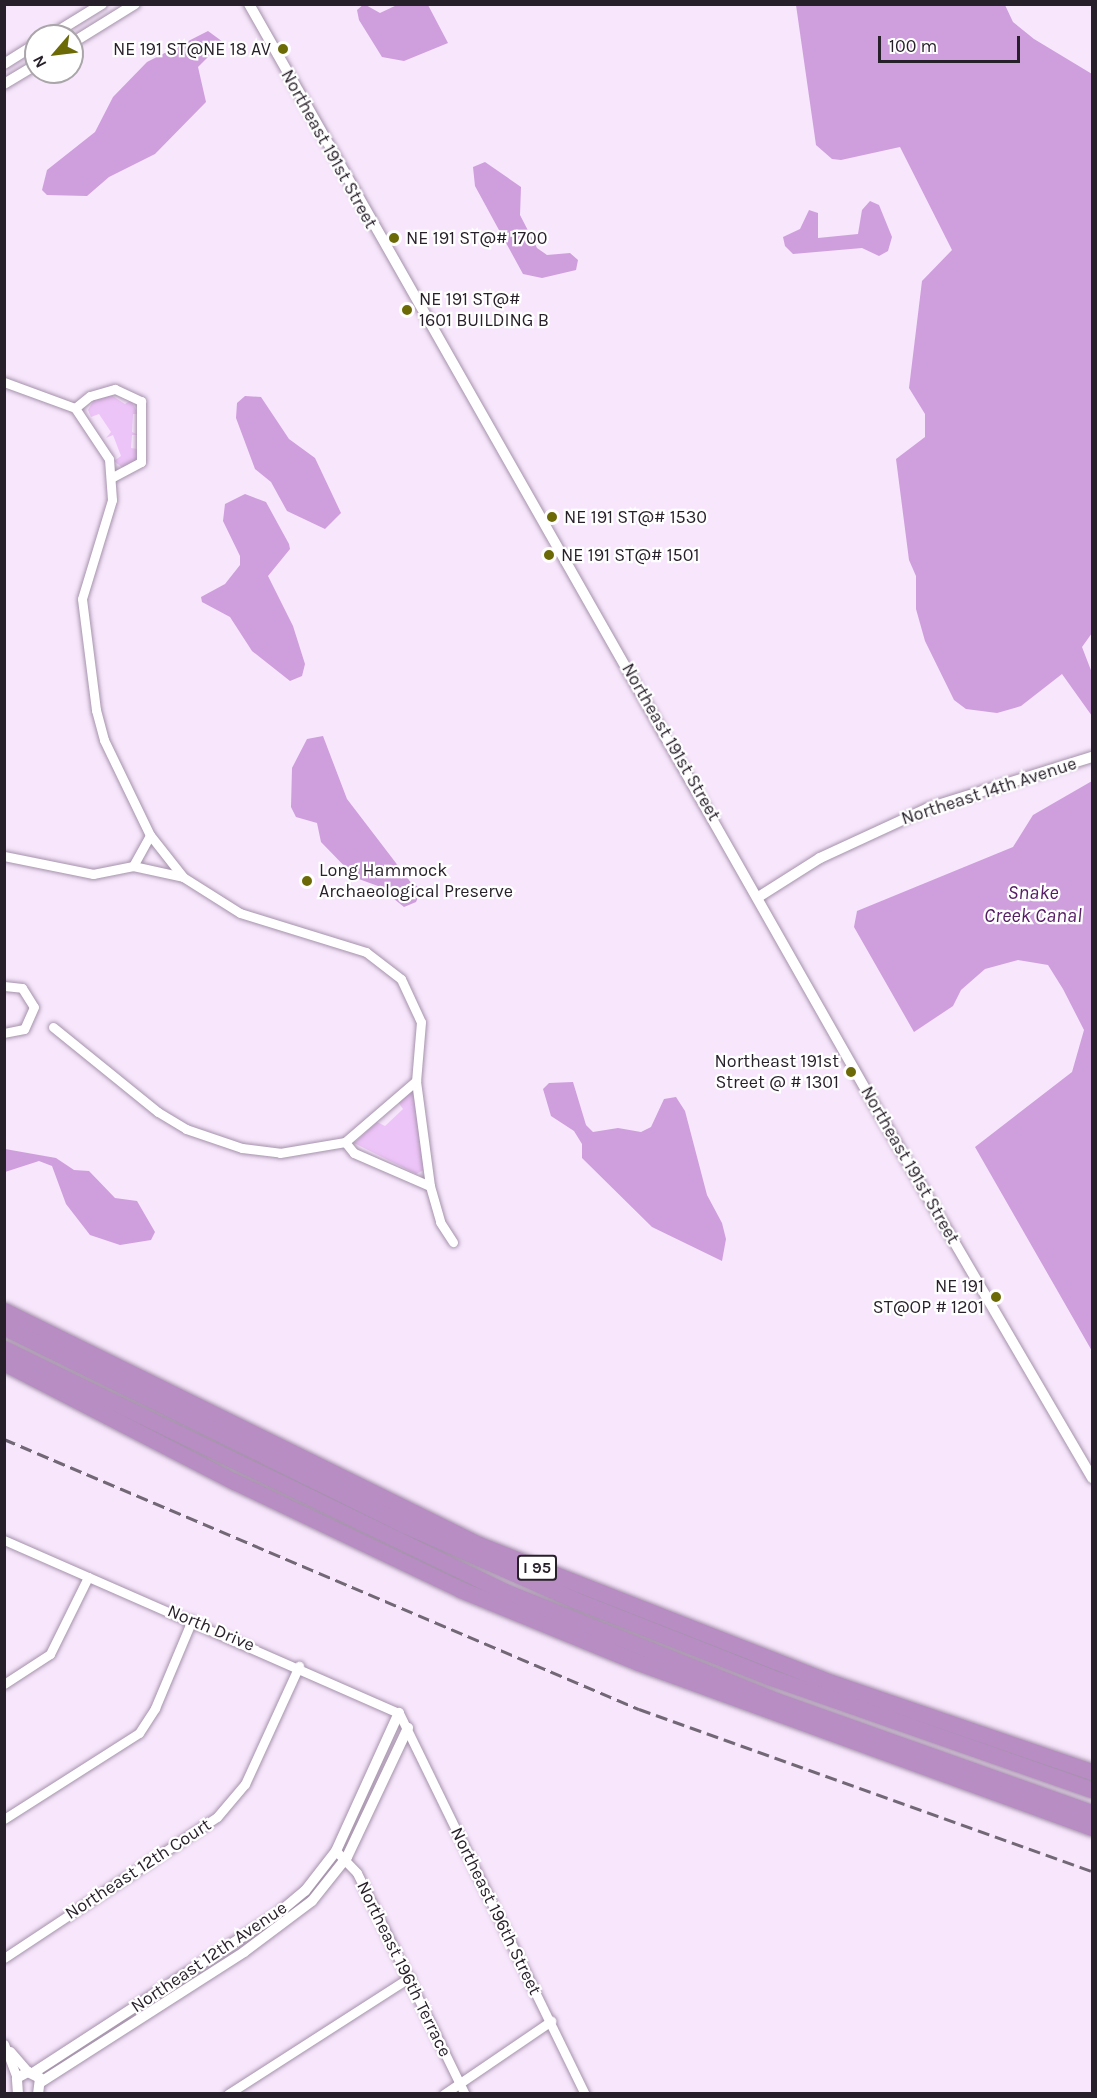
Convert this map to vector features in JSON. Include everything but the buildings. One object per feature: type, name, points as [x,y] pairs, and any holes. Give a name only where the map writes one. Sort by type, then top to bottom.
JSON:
[{"type":"highway","name":"I 95","points":[[4,1311],[479,1545],[823,1680],[1092,1772]]},
{"type":"highway","points":[[4,1327],[402,1524],[574,1600],[769,1677],[1092,1790]]},
{"type":"highway","points":[[4,1349],[505,1592],[771,1699],[1092,1814]]},
{"type":"highway","points":[[4,1363],[235,1482],[461,1590],[710,1690],[1092,1828]]},
{"type":"highway","points":[[710,1690],[1092,1814]]},
{"type":"street","points":[[70,24],[102,4]]},
{"type":"street","points":[[84,36],[135,4]]},
{"type":"street","name":"Northeast 191st Street","points":[[249,4],[760,896],[883,1120],[1092,1478]]},
{"type":"street","points":[[4,64],[24,52]]},
{"type":"street","points":[[4,84],[24,72]]},
{"type":"street","points":[[4,382],[75,408],[103,444],[113,477],[112,500],[82,599],[82,620],[104,740],[150,835],[183,877],[240,913],[328,937],[386,964],[414,1000],[421,1022],[416,1081],[430,1186],[440,1222],[453,1242]]},
{"type":"street","points":[[75,408],[90,396],[115,389],[141,401],[141,462],[113,477]]},
{"type":"street","name":"Northeast 14th Avenue","points":[[760,896],[820,858],[928,808],[1092,757]]},
{"type":"street","points":[[133,866],[150,835]]},
{"type":"street","points":[[4,856],[93,874],[133,866],[183,877]]},
{"type":"street","points":[[4,986],[21,988],[34,1007],[24,1029],[4,1033]]},
{"type":"street","points":[[53,1027],[186,1129],[242,1148],[280,1153],[345,1142],[416,1081]]},
{"type":"street","points":[[345,1142],[354,1153],[430,1186]]},
{"type":"street","name":"North Drive","points":[[4,1540],[299,1666],[399,1713]]},
{"type":"street","points":[[4,1684],[50,1654],[88,1576]]},
{"type":"street","points":[[4,1819],[139,1733],[155,1708],[192,1620]]},
{"type":"street","name":"Northeast 12th Court","points":[[4,1958],[217,1817],[245,1784],[299,1666]]},
{"type":"street","points":[[399,1713],[408,1728]]},
{"type":"street","name":"Northeast 12th Avenue","points":[[16,2080],[276,1915],[304,1891],[336,1851],[399,1713]]},
{"type":"street","name":"Northeast 12th Avenue","points":[[39,2090],[283,1925],[312,1901],[347,1857],[408,1728]]},
{"type":"street","name":"Northeast 196th Street","points":[[408,1728],[585,2094]]},
{"type":"street","points":[[336,1851],[347,1857]]},
{"type":"street","name":"Northeast 196th Terrace","points":[[347,1857],[410,1977],[465,2094]]},
{"type":"street","points":[[228,2094],[410,1977]]},
{"type":"street","points":[[444,2094],[550,2021]]},
{"type":"street","points":[[5,2046],[31,2072],[39,2090]]},
{"type":"street","points":[[5,2046],[18,2094]]},
{"type":"street","points":[[4,2091],[16,2080]]},
{"type":"shaded area","points":[[111,395],[125,404],[131,400],[138,414],[133,414],[132,432],[139,435],[132,435],[131,448],[137,449],[137,460],[123,468],[114,461],[121,456],[113,435],[106,438],[111,432],[99,414],[91,417],[88,410],[95,398]]},
{"type":"shaded area","points":[[408,1092],[415,1093],[424,1170],[416,1174],[354,1143],[377,1122],[385,1126],[403,1109],[398,1102]]},
{"type":"water","points":[[364,4],[380,13],[397,5],[428,5],[448,43],[404,61],[382,57],[359,20],[357,10]]},
{"type":"water","points":[[796,5],[1005,5],[1013,22],[1034,39],[1092,74],[1092,633],[1082,647],[1092,673],[1092,716],[1062,674],[1021,706],[997,713],[966,709],[954,700],[925,641],[916,609],[916,576],[909,560],[896,459],[925,437],[925,414],[909,388],[922,281],[952,250],[900,147],[841,160],[832,159],[816,145]]},
{"type":"water","points":[[208,31],[223,42],[198,67],[206,102],[155,154],[109,177],[87,196],[47,195],[42,190],[47,170],[95,132],[113,97],[147,62]]},
{"type":"water","points":[[485,162],[521,187],[520,215],[537,248],[547,255],[570,253],[578,260],[576,270],[542,278],[523,274],[475,186],[473,167]]},
{"type":"water","points":[[870,201],[879,205],[892,237],[888,251],[879,256],[862,248],[793,254],[785,246],[783,237],[800,229],[809,210],[818,213],[818,238],[858,234],[862,210]]},
{"type":"water","points":[[245,396],[261,397],[289,439],[315,458],[341,513],[325,529],[287,511],[271,482],[255,469],[236,418],[237,403]]},
{"type":"water","points":[[245,494],[266,502],[289,544],[290,549],[268,576],[293,626],[305,664],[302,676],[290,681],[252,651],[230,617],[202,602],[201,597],[225,584],[240,565],[240,556],[223,521],[225,504]]},
{"type":"water","points":[[323,736],[347,799],[412,884],[422,888],[416,902],[404,907],[378,886],[356,878],[321,842],[317,823],[296,817],[291,807],[292,768],[307,739]]},
{"type":"water","name":"Snake Creek Canal","points":[[1092,781],[1092,1351],[975,1147],[1072,1072],[1084,1030],[1063,989],[1048,965],[1018,960],[985,969],[961,990],[953,1006],[914,1032],[854,927],[857,911],[1013,847],[1033,815]]},
{"type":"water","points":[[573,1082],[586,1125],[593,1132],[618,1128],[641,1132],[651,1127],[664,1099],[676,1097],[685,1111],[707,1195],[722,1223],[726,1239],[722,1261],[652,1227],[582,1158],[582,1144],[574,1131],[551,1116],[543,1089],[549,1083]]},
{"type":"water","points":[[5,1149],[56,1158],[74,1170],[89,1171],[115,1198],[137,1201],[155,1232],[151,1240],[120,1245],[90,1235],[66,1204],[52,1166],[39,1161],[5,1172]]},
{"type":"railway","points":[[4,1439],[639,1709],[1092,1871]]},
{"type":"place","name":"NE 191 ST@NE 18 AV","points":[[283,49]]},
{"type":"place","name":"NE 191 ST@# 1700","points":[[394,238]]},
{"type":"place","name":"NE 191 ST@# 1601 BUILDING B","points":[[407,310]]},
{"type":"place","name":"NE 191 ST@# 1530","points":[[552,517]]},
{"type":"place","name":"NE 191 ST@# 1501","points":[[549,555]]},
{"type":"place","name":"Long Hammock Archaeological Preserve","points":[[307,881]]},
{"type":"place","name":"Northeast 191st Street @ # 1301","points":[[851,1072]]},
{"type":"place","name":"NE 191 ST@OP # 1201","points":[[996,1297]]}]
